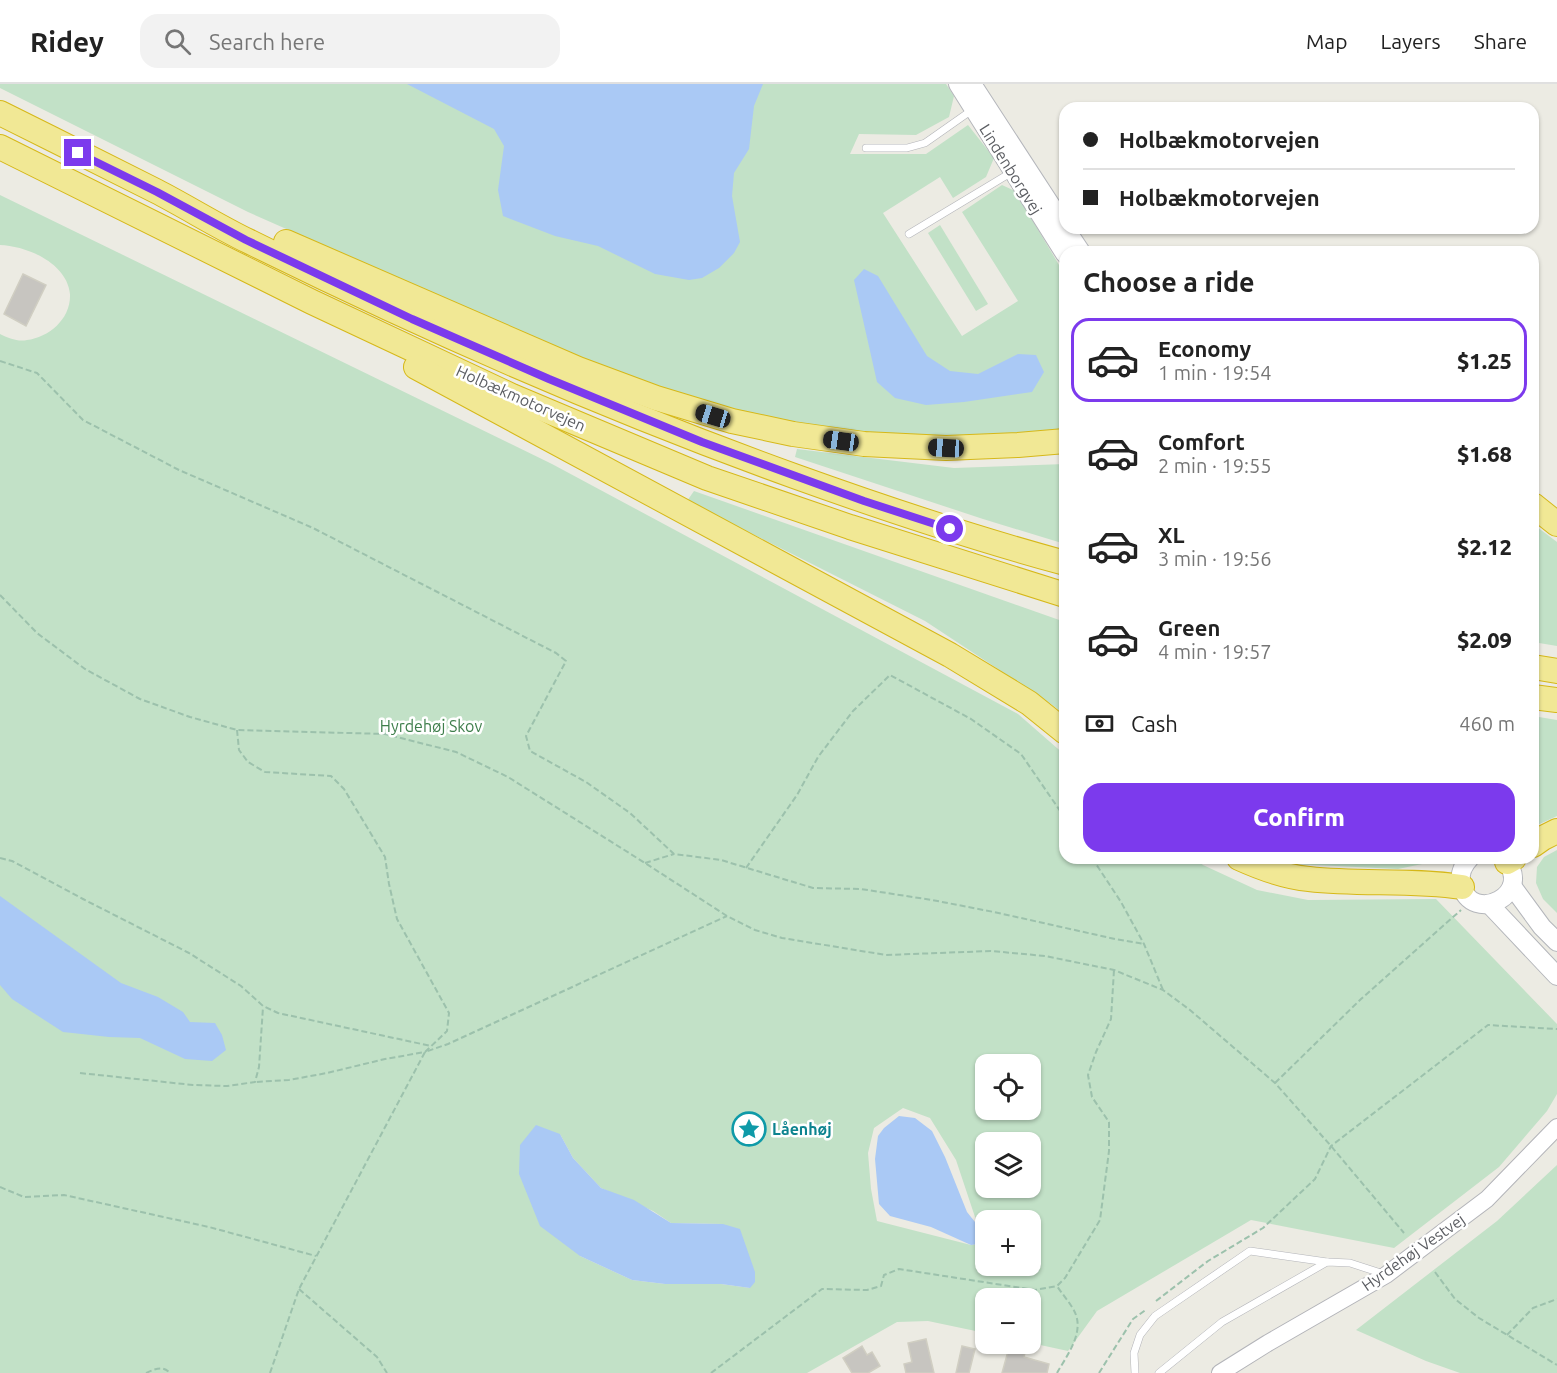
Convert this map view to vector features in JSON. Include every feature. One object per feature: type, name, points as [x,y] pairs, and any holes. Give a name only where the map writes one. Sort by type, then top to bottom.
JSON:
[{"type":"highway","name":"Holbækmotorvejen","points":[[0,113],[157,192],[246,240],[412,319],[539,375],[702,442],[875,504],[1015,550],[1059,561]]},
{"type":"highway","name":"Holbækmotorvejen","points":[[0,147],[312,302],[512,396],[707,478],[871,534],[1059,593]]},
{"type":"highway","points":[[157,192],[264,232],[578,369],[656,398],[732,422],[793,434],[864,444],[946,448],[1059,442]]},
{"type":"highway","points":[[312,302],[390,353],[950,656],[1029,703],[1059,727]]},
{"type":"highway","points":[[1539,510],[1557,524]]},
{"type":"highway","points":[[1539,668],[1557,671]]},
{"type":"highway","points":[[1539,698],[1557,700]]},
{"type":"highway","points":[[1539,840],[1557,831]]},
{"type":"highway","points":[[1252,864],[1308,879],[1439,883],[1474,897]]},
{"type":"main road","name":"Lindenborgvej","points":[[958,84],[979,106],[1019,168],[1059,220]]},
{"type":"main road","name":"Lindenborgvej","points":[[972,84],[979,106]]},
{"type":"main road","name":"Lindenborgvej","points":[[1019,168],[1061,246]]},
{"type":"main road","points":[[1464,864],[1460,879],[1474,897],[1557,976]]},
{"type":"main road","points":[[1474,897],[1496,902],[1503,898],[1509,866]]},
{"type":"main road","points":[[1509,866],[1542,927],[1557,942]]},
{"type":"street","name":"Hyrdehøj Vestvej","points":[[1220,1373],[1268,1342],[1386,1275],[1487,1199],[1557,1127]]},
{"type":"lane","points":[[866,148],[907,148],[925,143],[979,106]]},
{"type":"lane","points":[[909,234],[1019,168]]},
{"type":"lane","points":[[1136,1373],[1134,1353],[1140,1335],[1155,1316],[1250,1251],[1350,1263],[1386,1275]]},
{"type":"lane","points":[[1159,1373],[1222,1322],[1327,1262]]},
{"type":"path","points":[[0,361],[37,373],[83,420],[179,470],[313,528],[566,660],[526,736],[530,751],[586,782],[630,813],[674,854]]},
{"type":"path","points":[[0,595],[37,633],[94,674],[140,699],[189,717],[237,730],[385,734],[456,752],[508,777],[727,916],[755,930],[782,938],[886,955],[991,951],[1045,956],[1114,970],[1163,990],[1190,1010],[1275,1083],[1404,1233]]},
{"type":"path","points":[[746,868],[797,795],[818,757],[853,711],[890,675],[970,719],[1021,754],[1059,809]]},
{"type":"path","points":[[237,730],[239,750],[248,762],[265,772],[331,776],[344,789],[385,857],[397,919],[449,1013],[447,1031],[425,1052],[299,1289],[270,1373]]},
{"type":"path","points":[[645,863],[674,854],[721,860],[813,888],[861,889],[932,900],[1144,944]]},
{"type":"path","points":[[0,858],[12,861],[83,900],[189,953],[241,986],[263,1006],[278,1013],[431,1046]]},
{"type":"path","points":[[1096,864],[1121,902],[1144,944],[1163,990]]},
{"type":"path","points":[[1275,1083],[1361,999],[1474,897]]},
{"type":"path","points":[[80,1073],[193,1085],[227,1086],[289,1080],[425,1052],[448,1044],[727,916]]},
{"type":"path","points":[[711,1373],[822,1289],[867,1290],[880,1286],[884,1275],[898,1269],[1035,1290],[1057,1286],[1065,1278],[1100,1220],[1109,1151],[1110,1122],[1092,1097],[1088,1075],[1111,1019],[1114,970]]},
{"type":"path","points":[[255,1083],[259,1067],[263,1006]]},
{"type":"path","points":[[1099,1373],[1133,1319],[1208,1261],[1263,1228],[1315,1179],[1331,1146],[1488,1025],[1557,1029]]},
{"type":"path","points":[[0,1187],[24,1197],[64,1195],[209,1227],[316,1256]]},
{"type":"path","points":[[1436,1272],[1455,1299],[1479,1318],[1557,1365]]},
{"type":"path","points":[[1057,1286],[1076,1315],[1077,1326],[1075,1341],[1057,1373]]},
{"type":"path","points":[[299,1289],[377,1357],[387,1373]]},
{"type":"path","points":[[1508,1335],[1533,1308],[1557,1299]]},
{"type":"path","points":[[146,1373],[156,1368],[167,1369],[170,1373]]},
{"type":"path","points":[[718,1368],[722,1373]]},
{"type":"green space","points":[[0,84],[946,84],[954,96],[949,117],[916,135],[859,134],[850,154],[926,154],[968,125],[994,158],[986,177],[953,198],[940,177],[883,213],[962,336],[1018,301],[962,212],[1002,185],[1015,191],[1059,265],[1059,433],[943,438],[866,433],[805,424],[700,402],[574,356],[248,212],[0,88]]},
{"type":"green space","name":"Hyrdehøj Skov","points":[[0,195],[552,464],[1018,714],[1059,750],[1059,864],[1202,864],[1257,890],[1308,900],[1436,899],[1557,1024],[1557,1094],[1547,1111],[1499,1167],[1394,1248],[1251,1220],[1097,1311],[1068,1351],[1041,1345],[1041,1288],[975,1288],[975,1331],[928,1321],[897,1322],[807,1373],[0,1373],[0,334],[27,340],[51,331],[63,319],[70,294],[62,273],[54,265],[22,249],[0,245]],"holes":[[[903,1108],[930,1118],[956,1160],[975,1217],[975,1210],[1041,1210],[1041,1276],[975,1276],[975,1244],[877,1221],[868,1153],[874,1128]],[[560,1134],[573,1158],[601,1188],[653,1211],[671,1223],[723,1224],[750,1288],[721,1284],[665,1284],[632,1280],[580,1256]]]},
{"type":"green space","points":[[940,225],[988,304],[976,311],[928,233]]},
{"type":"green space","points":[[797,449],[954,468],[1059,464],[1059,542],[983,519],[795,457]]},
{"type":"green space","points":[[694,491],[1059,620],[1059,710],[925,621],[687,501]]},
{"type":"green space","points":[[1539,528],[1557,542],[1557,646],[1539,643]]},
{"type":"green space","points":[[1539,717],[1557,720],[1557,816],[1539,824]]},
{"type":"green space","points":[[1557,850],[1557,913],[1543,899],[1536,883],[1537,867],[1544,857]]},
{"type":"green space","points":[[1293,864],[1422,864],[1398,869]]},
{"type":"green space","points":[[1557,1165],[1557,1373],[1460,1373],[1426,1361],[1356,1330],[1497,1221]]},
{"type":"water","points":[[407,84],[763,84],[754,106],[749,149],[734,173],[732,196],[740,242],[734,253],[719,268],[702,278],[689,280],[655,274],[598,246],[555,236],[503,216],[498,190],[504,146],[494,129]]},
{"type":"water","points":[[864,269],[878,276],[927,356],[950,371],[978,374],[1018,354],[1036,355],[1044,372],[1032,392],[926,405],[895,398],[877,382],[854,280]]},
{"type":"water","points":[[0,896],[121,983],[158,997],[183,1012],[190,1022],[215,1023],[222,1035],[226,1050],[212,1061],[185,1059],[140,1038],[63,1032],[12,999],[0,985]]},
{"type":"water","points":[[899,1116],[915,1118],[932,1131],[967,1212],[975,1222],[975,1244],[971,1245],[931,1227],[890,1216],[879,1204],[875,1159],[878,1136]]},
{"type":"water","points":[[536,1125],[560,1134],[573,1158],[601,1188],[634,1200],[671,1223],[723,1224],[740,1229],[755,1272],[755,1282],[750,1288],[721,1284],[665,1284],[632,1280],[580,1256],[540,1226],[519,1174],[520,1145]]},
{"type":"building","points":[[23,274],[46,285],[26,326],[4,314]]},
{"type":"building","points":[[926,1339],[934,1373],[906,1373],[904,1364],[912,1362],[908,1343]]},
{"type":"building","points":[[862,1346],[867,1355],[872,1352],[880,1366],[868,1373],[852,1373],[843,1358]]},
{"type":"building","points":[[962,1346],[975,1349],[969,1373],[956,1373]]},
{"type":"building","points":[[1007,1354],[1025,1354],[1024,1357],[1049,1364],[1047,1373],[1002,1373]]},
{"type":"place","name":"Låenhøj","points":[[749,1129]]},
{"type":"route","points":[[78,153],[246,240],[412,319],[549,379],[702,442],[864,501],[950,529]]}]
